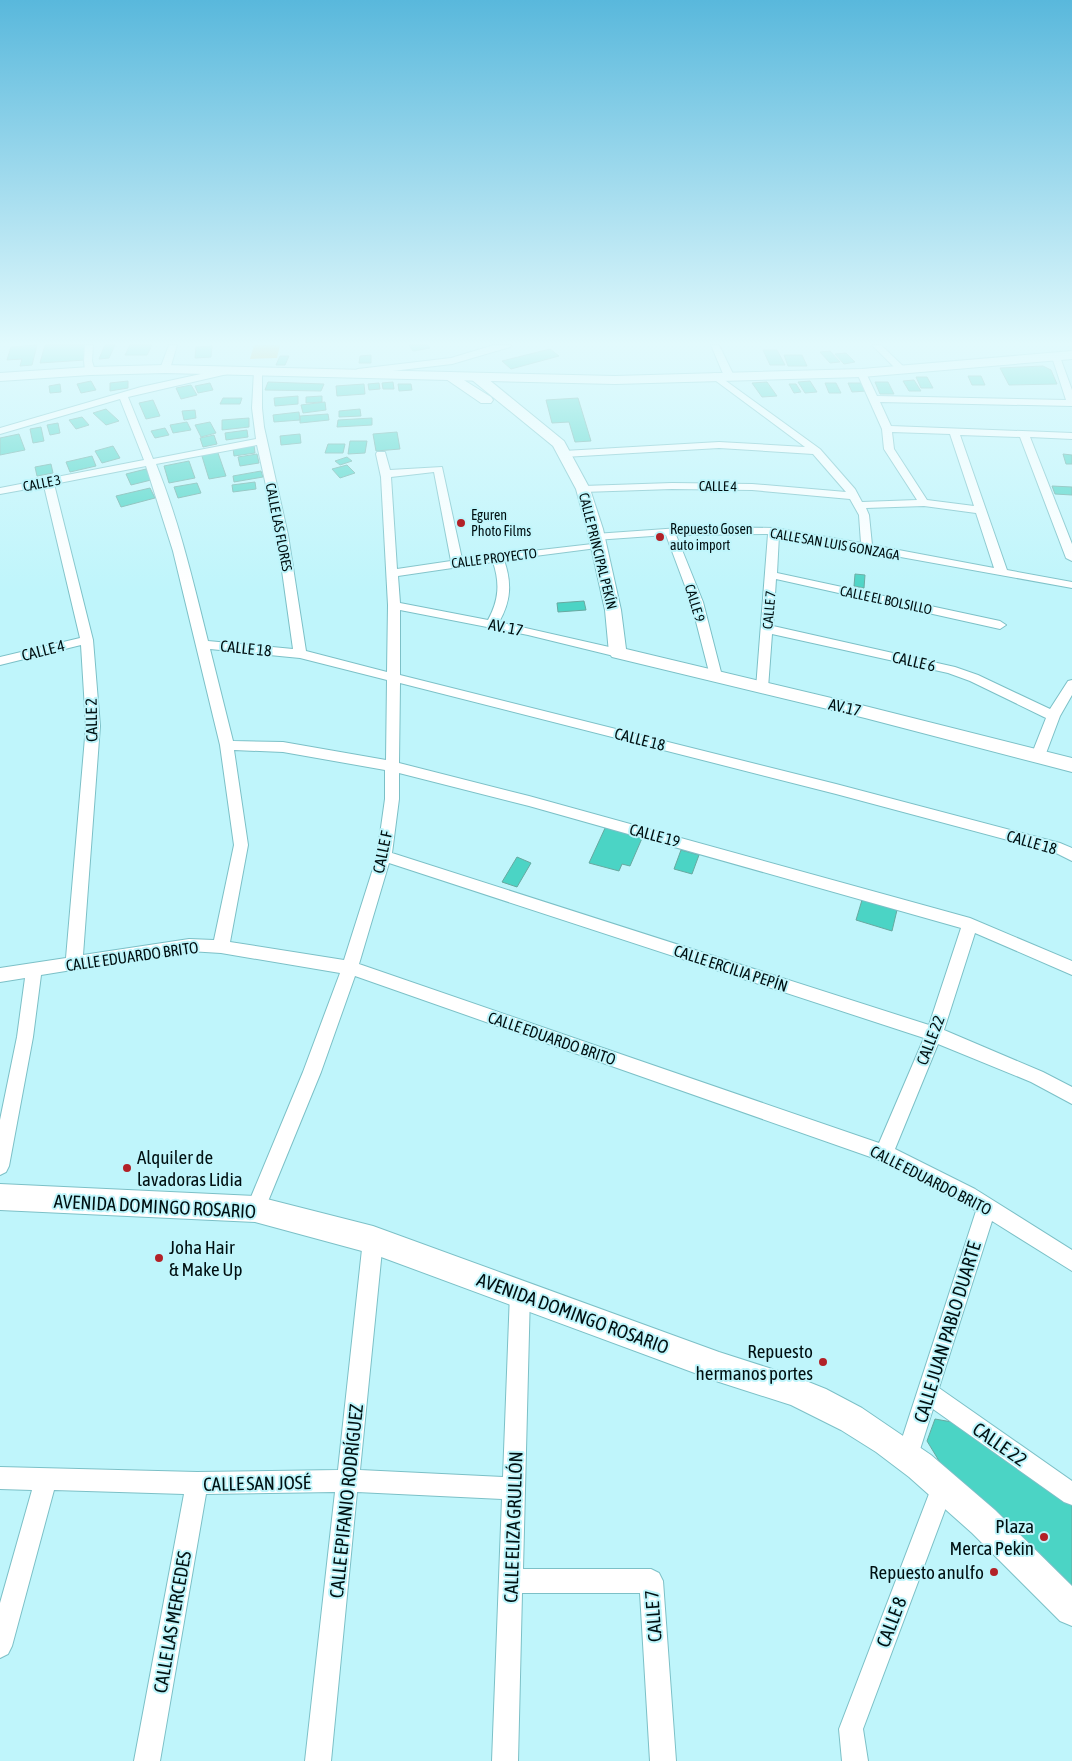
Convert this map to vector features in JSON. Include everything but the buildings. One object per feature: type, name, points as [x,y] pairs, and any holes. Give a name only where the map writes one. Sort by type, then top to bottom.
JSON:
[{"type":"main road","points":[[523,427],[549,446],[564,454]]},
{"type":"main road","name":"CALLE PRINCIPAL PEKÍN","points":[[537,427],[558,444],[583,489],[613,610],[618,652]]},
{"type":"main road","name":"AV.17","points":[[618,652],[1072,765]]},
{"type":"main road","name":"AVENIDA DOMINGO ROSARIO","points":[[0,1197],[255,1209],[373,1240],[520,1293],[577,1316],[815,1400],[862,1426],[907,1457],[973,1510],[1072,1610]]},
{"type":"street","points":[[0,431],[13,427]]},
{"type":"street","points":[[136,427],[150,461],[179,551],[204,644],[227,745],[241,844],[221,947]]},
{"type":"street","name":"CALLE LAS FLORES","points":[[260,427],[261,441],[279,517],[300,654]]},
{"type":"street","points":[[787,427],[816,450],[856,501],[864,515],[867,549]]},
{"type":"street","points":[[924,503],[889,449],[887,429],[1072,436]]},
{"type":"street","points":[[954,431],[1002,574]]},
{"type":"street","points":[[1024,434],[1072,558]]},
{"type":"street","name":"CALLE 3","points":[[0,490],[261,441]]},
{"type":"street","points":[[564,454],[719,445],[816,450]]},
{"type":"street","name":"CALLE F","points":[[255,1209],[312,1072],[350,968],[384,856],[392,798],[394,605],[385,474],[381,454]]},
{"type":"street","points":[[385,474],[438,469],[457,562]]},
{"type":"street","name":"CALLE 2","points":[[48,482],[86,640],[93,726],[74,963]]},
{"type":"street","name":"CALLE 4","points":[[583,489],[672,486],[752,487],[856,501],[924,503],[980,510]]},
{"type":"street","name":"CALLE SAN LUIS GONZAGA","points":[[596,541],[694,530],[774,532],[1072,585]]},
{"type":"street","name":"CALLE 9","points":[[670,532],[696,602],[716,676]]},
{"type":"street","name":"CALLE 7","points":[[762,688],[774,532]]},
{"type":"street","name":"CALLE PROYECTO","points":[[392,573],[596,541]]},
{"type":"street","points":[[492,624],[502,608],[504,597],[504,581],[497,558]]},
{"type":"street","name":"CALLE EL BOLSILLO","points":[[772,575],[1000,625]]},
{"type":"street","name":"AV. 17","points":[[394,605],[492,624],[618,652]]},
{"type":"street","name":"CALLE 6","points":[[767,629],[951,670],[974,678],[1053,716]]},
{"type":"street","name":"CALLE 4","points":[[0,661],[86,640]]},
{"type":"street","name":"CALLE 18","points":[[204,644],[300,654],[836,789],[1060,849],[1072,855]]},
{"type":"street","points":[[1038,756],[1053,716],[1072,684]]},
{"type":"street","name":"CALLE 19","points":[[227,745],[283,747],[391,766],[529,801],[970,924],[1072,968]]},
{"type":"street","name":"CALLE ERCILIA PEPÍN","points":[[384,856],[934,1034],[1037,1077],[1072,1096]]},
{"type":"street","name":"CALLE 22","points":[[884,1153],[934,1034],[970,924]]},
{"type":"street","name":"CALLE EDUARDO BRITO","points":[[0,976],[189,945],[221,947],[350,968],[884,1153],[968,1195],[1072,1260]]},
{"type":"street","points":[[0,1166],[25,1038],[34,971]]},
{"type":"street","name":"CALLE JUAN PABLO DUARTE","points":[[907,1457],[987,1207]]},
{"type":"street","name":"CALLE EPIFANIO RODRÍGUEZ","points":[[318,1761],[349,1482],[373,1240]]},
{"type":"street","name":"CALLE ELIZA GRULLÓN","points":[[505,1761],[520,1293]]},
{"type":"street","name":"CALLE 22","points":[[928,1393],[1072,1494]]},
{"type":"street","name":"CALLE SAN JOSÉ","points":[[0,1478],[197,1483],[349,1482],[514,1489]]},
{"type":"street","points":[[0,1646],[46,1479]]},
{"type":"street","name":"CALLE LAS MERCEDES","points":[[148,1761],[197,1483]]},
{"type":"street","name":"CALLE 8","points":[[855,1761],[851,1729],[943,1486]]},
{"type":"street","name":"CALLE 7","points":[[512,1581],[651,1581],[663,1761]]},
{"type":"place","name":"Eguren Photo Films","points":[[461,523]]},
{"type":"place","name":"Repuesto Gosen auto import","points":[[660,537]]},
{"type":"place","name":"Alquiler de lavadoras Lidia","points":[[127,1168]]},
{"type":"place","name":"Joha Hair & Make Up","points":[[159,1258]]},
{"type":"place","name":"Repuesto hermanos portes","points":[[823,1362]]},
{"type":"place","name":"Plaza Merca Pekin","points":[[1044,1537]]},
{"type":"place","name":"Repuesto anulfo","points":[[994,1572]]}]
